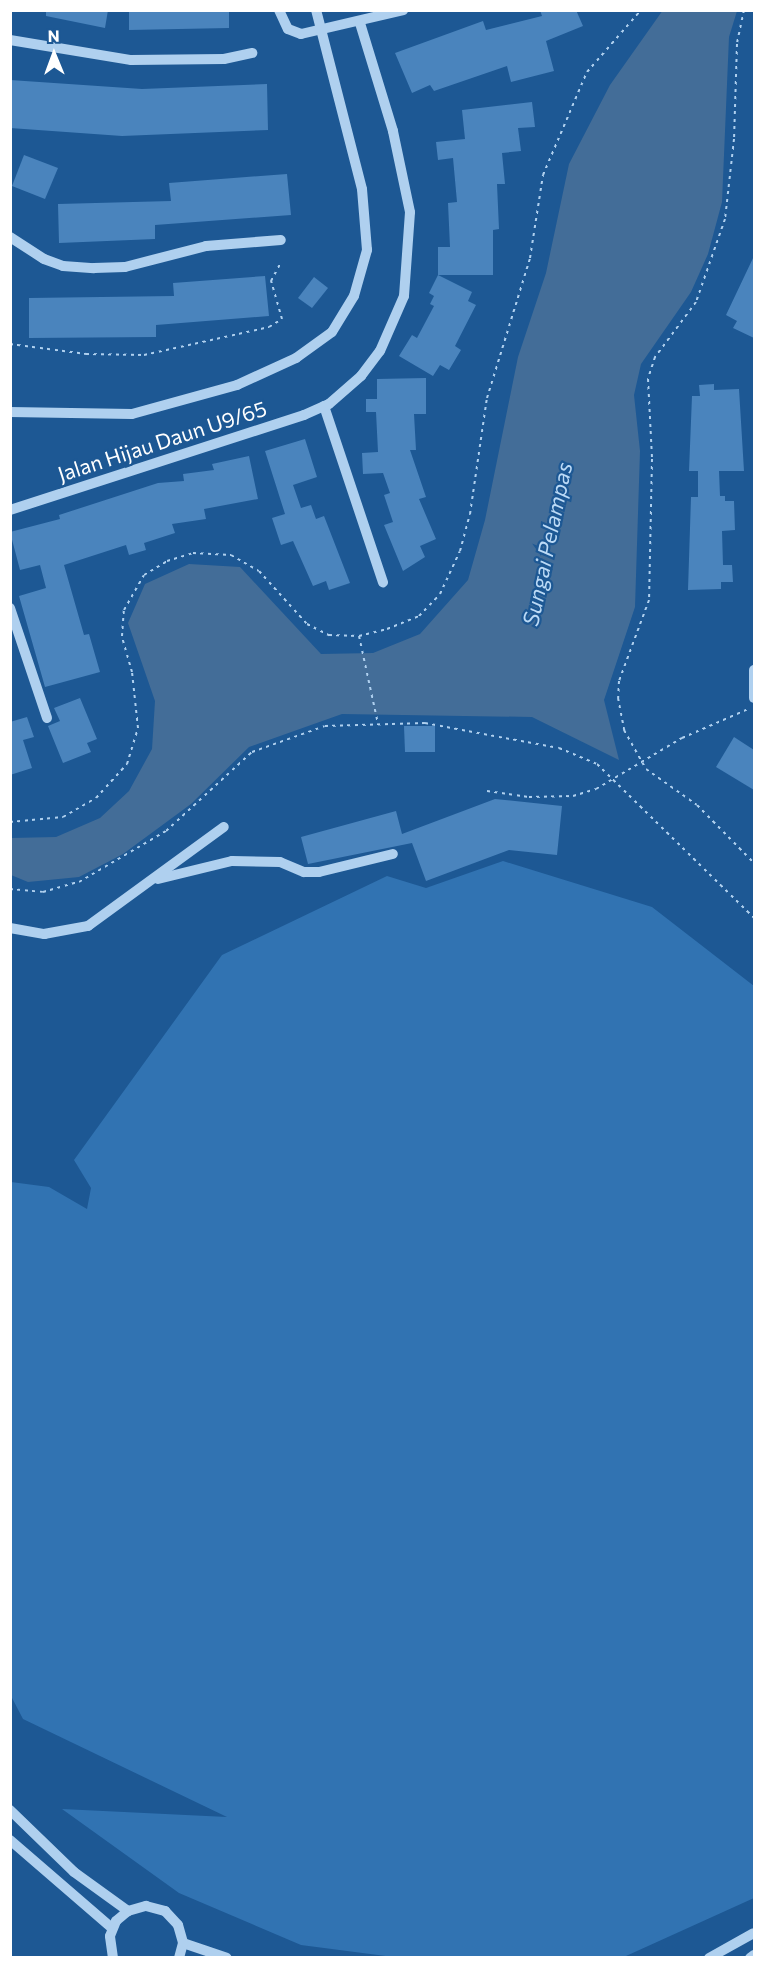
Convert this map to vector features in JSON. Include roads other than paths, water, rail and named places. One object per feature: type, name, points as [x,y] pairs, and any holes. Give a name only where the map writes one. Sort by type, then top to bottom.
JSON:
[{"type":"street","points":[[279,10],[294,33],[321,31],[360,23],[403,10]]},
{"type":"street","points":[[10,412],[76,416],[142,412],[237,386],[296,358],[332,332],[354,296],[367,250],[362,189],[316,10]]},
{"type":"street","name":"Jalan Hijau Daun U9/65","points":[[10,510],[324,406],[361,376],[395,321],[404,296],[410,212],[393,131],[360,23]]},
{"type":"street","points":[[10,40],[131,60],[215,59],[252,53]]},
{"type":"street","points":[[10,237],[44,260],[63,266],[94,268],[125,267],[206,246],[281,240]]},
{"type":"street","points":[[324,406],[383,582]]},
{"type":"street","points":[[10,608],[47,718]]},
{"type":"street","points":[[754,670],[754,698]]},
{"type":"street","points":[[10,928],[44,934],[88,926],[155,880],[224,827]]},
{"type":"street","points":[[155,880],[232,861],[280,862],[304,872],[319,872],[393,854]]},
{"type":"street","points":[[10,1810],[74,1872],[128,1911]]},
{"type":"street","points":[[10,1840],[112,1928]]},
{"type":"street","points":[[113,1958],[109,1945],[112,1928],[128,1911],[146,1906],[165,1911],[178,1925],[183,1943],[179,1958]]},
{"type":"street","points":[[709,1958],[754,1933]]},
{"type":"street","points":[[183,1943],[227,1958]]},
{"type":"street","points":[[750,1958],[754,1955]]},
{"type":"water","name":"Sungai Pelampas","points":[[663,10],[737,11],[729,37],[722,202],[708,254],[691,292],[641,364],[634,395],[640,451],[635,607],[604,700],[619,760],[532,717],[342,714],[249,747],[191,804],[123,854],[79,877],[28,882],[11,875],[11,838],[56,837],[100,818],[129,791],[152,749],[155,701],[128,623],[145,584],[189,564],[240,567],[321,654],[373,653],[420,634],[468,580],[485,520],[518,357],[546,273],[569,164],[610,85]]}]
